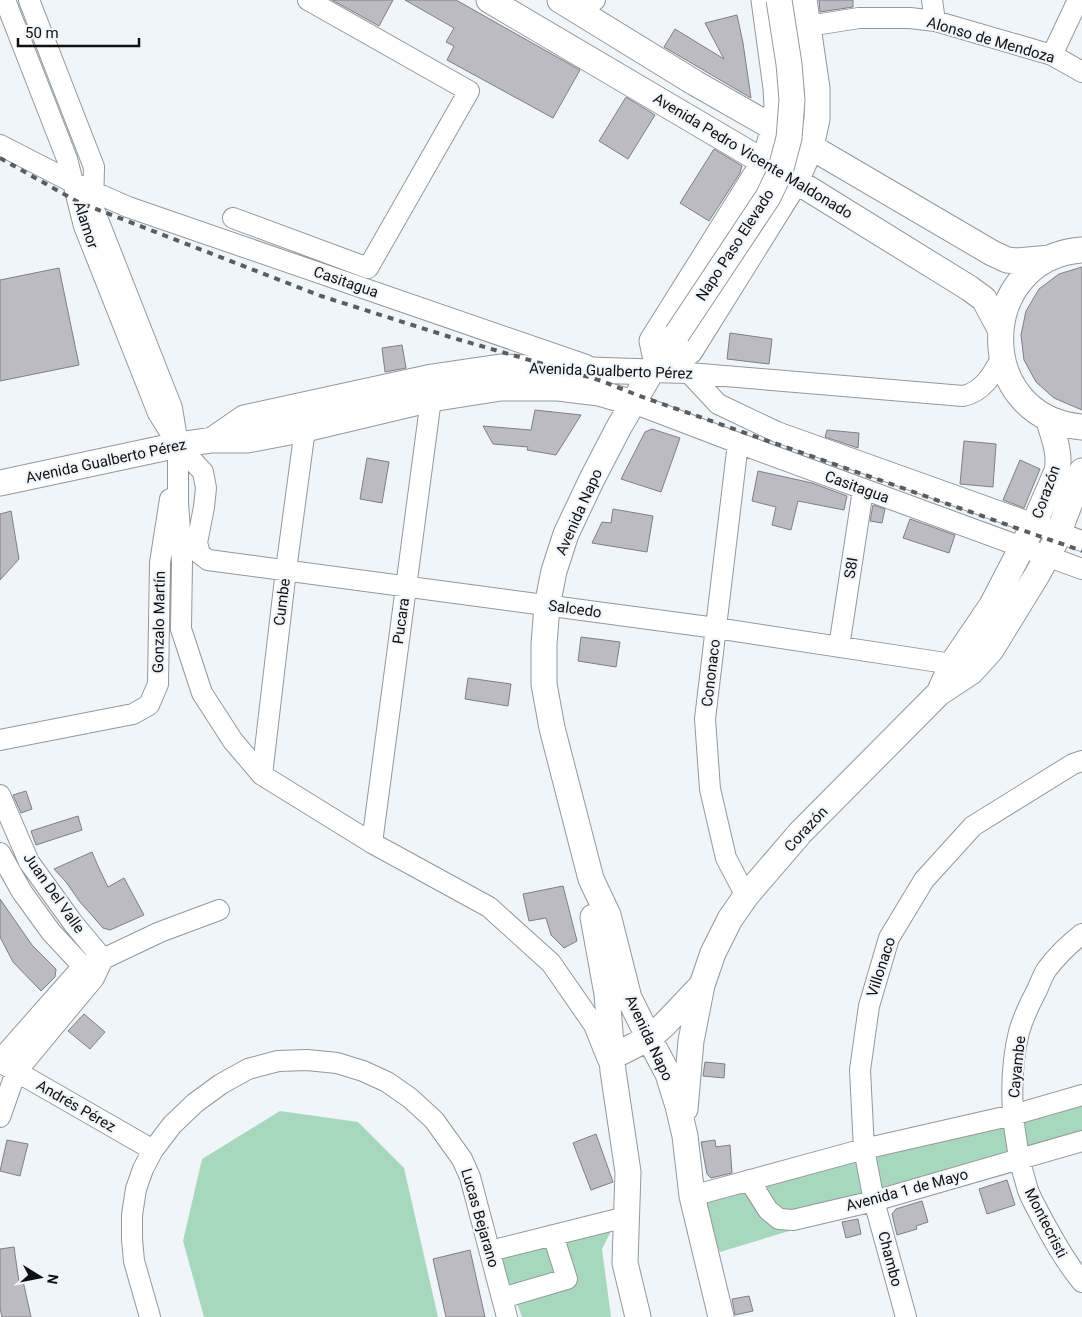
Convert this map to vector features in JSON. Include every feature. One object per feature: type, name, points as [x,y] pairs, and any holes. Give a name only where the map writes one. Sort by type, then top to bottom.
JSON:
[{"type":"main road","name":"Avenida Pedro Vicente Maldonado","points":[[489,0],[796,181],[978,294],[984,299],[1000,329]]},
{"type":"main road","name":"Avenida Napo","points":[[721,1317],[692,1196],[685,1136],[678,1106],[668,1074],[629,998],[608,916],[591,879],[552,728],[544,684],[544,644],[547,606],[554,571],[566,534],[592,479],[633,403],[653,358],[764,162],[774,128],[777,106],[764,0]]},
{"type":"main road","name":"Napo Paso Elevado","points":[[653,358],[677,334],[768,197],[780,172],[789,138],[792,100],[789,64],[779,0]]},
{"type":"main road","points":[[653,358],[681,357],[690,351],[796,181],[811,147],[817,119],[817,88],[804,0]]},
{"type":"main road","points":[[578,4],[695,84],[811,147],[992,253],[1007,260],[1018,261],[1050,258]]},
{"type":"main road","points":[[1082,250],[1071,251],[1050,258],[1034,267],[1021,280],[1011,295],[1000,329],[1000,343],[1006,373],[1014,388],[1024,400],[1048,418],[1069,426],[1082,427]]},
{"type":"main road","name":"Avenida Gualberto Pérez","points":[[212,440],[244,418],[432,377],[500,367],[615,369],[630,363],[643,354],[653,358]]},
{"type":"main road","name":"Avenida Gualberto Pérez","points":[[0,484],[178,446],[212,440],[247,440],[305,429],[431,399],[501,388],[558,388],[599,393],[633,403]]},
{"type":"main road","name":"Corazón","points":[[939,693],[952,664],[992,605],[1034,524],[1057,472],[1057,450],[1048,418]]},
{"type":"main road","name":"Corazón","points":[[685,1136],[684,1113],[695,1016],[702,985],[718,942],[730,919],[746,896],[800,833],[939,693],[971,672],[991,650],[1055,542],[1082,471]]},
{"type":"main road","name":"Avenida Napo","points":[[591,879],[593,919],[607,994],[612,1064],[628,1172],[625,1263],[638,1317]]},
{"type":"main road","name":"Corazón","points":[[612,1064],[664,1025],[702,985]]},
{"type":"street","name":"Alamor","points":[[5,0],[67,158],[84,226],[158,413],[178,446],[203,472],[206,488],[196,543],[200,554]]},
{"type":"street","name":"Alamor","points":[[28,0],[94,167],[92,207],[172,408],[178,446]]},
{"type":"street","points":[[233,218],[368,268],[468,91],[308,0]]},
{"type":"street","points":[[932,0],[935,21]]},
{"type":"street","points":[[1052,55],[1078,0]]},
{"type":"street","name":"Alonso de Mendoza","points":[[808,26],[850,19],[884,17],[935,21],[1052,55],[1082,72]]},
{"type":"street","name":"Casitagua","points":[[0,145],[74,183],[128,207],[600,370]]},
{"type":"street","name":"Avenida Gualberto Pérez","points":[[653,358],[689,373],[963,396],[971,395],[988,381],[1002,357]]},
{"type":"street","name":"Casitagua","points":[[689,373],[718,404],[777,432],[1082,541]]},
{"type":"street","name":"Pucara","points":[[372,843],[431,399]]},
{"type":"street","name":"Casitagua","points":[[633,403],[863,490],[1082,569]]},
{"type":"street","name":"Cumbe","points":[[262,775],[305,429]]},
{"type":"street","name":"Cononaco","points":[[738,443],[705,720],[710,789],[726,858],[746,896]]},
{"type":"street","points":[[178,446],[178,502],[182,561],[180,629],[202,693],[233,741],[262,775],[372,843],[489,907],[551,963],[594,1025],[612,1064]]},
{"type":"street","name":"Gonzalo Martín","points":[[0,740],[133,714],[149,705],[158,684],[160,563],[178,446]]},
{"type":"street","name":"S8I","points":[[839,647],[863,490]]},
{"type":"street","name":"Salcedo","points":[[200,554],[208,560],[716,628],[952,664]]},
{"type":"street","name":"Villonaco","points":[[874,1201],[864,1149],[860,1070],[869,1006],[888,938],[924,880],[973,826],[1073,764],[1082,761]]},
{"type":"street","name":"Juan Del Valle","points":[[0,795],[29,862],[73,923],[104,959]]},
{"type":"street","name":"Juan Del Valle","points":[[0,853],[22,892],[51,932],[89,972]]},
{"type":"street","points":[[0,1117],[5,1065],[89,972],[104,959],[160,932],[218,910]]},
{"type":"street","name":"Cayambe","points":[[1019,1159],[1012,1087],[1014,1060],[1020,1031],[1031,1001],[1047,970],[1069,944],[1082,934]]},
{"type":"street","name":"Lucas Bejarano","points":[[150,1317],[134,1262],[132,1215],[136,1189],[143,1169],[153,1150],[172,1125],[195,1103],[221,1084],[248,1069],[278,1061],[307,1060],[337,1063],[363,1071],[387,1082],[410,1098],[434,1120],[462,1158],[470,1177],[507,1317]]},
{"type":"street","name":"Andrés Pérez","points":[[5,1065],[153,1150]]},
{"type":"street","points":[[692,1196],[864,1149],[1014,1115],[1082,1095]]},
{"type":"street","name":"Avenida 1 de Mayo","points":[[749,1180],[768,1210],[779,1219],[793,1220],[874,1201],[1082,1141]]},
{"type":"street","name":"Montecristi","points":[[1019,1159],[1027,1189],[1066,1262],[1082,1282]]},
{"type":"street","name":"Chambo","points":[[874,1201],[906,1317]]},
{"type":"street","points":[[490,1252],[626,1217]]},
{"type":"street","points":[[502,1298],[567,1279],[553,1235]]},
{"type":"green space","points":[[1082,1094],[1082,1142],[720,1252],[692,1196]]},
{"type":"green space","points":[[280,1111],[358,1122],[404,1168],[438,1317],[204,1317],[183,1241],[202,1159]]},
{"type":"green space","points":[[612,1229],[602,1249],[611,1317],[522,1317],[500,1258]]},
{"type":"building","points":[[332,0],[393,0],[379,26]]},
{"type":"building","points":[[405,0],[456,0],[580,70],[553,118],[447,60],[454,46],[446,42],[454,28]]},
{"type":"building","points":[[819,0],[853,0],[853,7],[820,12]]},
{"type":"building","points":[[737,15],[751,98],[664,47],[675,29],[724,59],[705,23]]},
{"type":"building","points":[[626,97],[655,115],[628,159],[599,141]]},
{"type":"building","points":[[714,149],[742,166],[740,173],[709,221],[680,203]]},
{"type":"building","points":[[1082,267],[1082,410],[1054,398],[1036,382],[1024,360],[1021,335],[1026,311],[1039,289],[1059,274]]},
{"type":"building","points":[[59,268],[79,365],[0,381],[0,280]]},
{"type":"building","points":[[730,333],[772,339],[769,364],[727,359]]},
{"type":"building","points":[[402,345],[406,368],[385,372],[382,348]]},
{"type":"building","points":[[535,410],[581,415],[556,455],[527,450],[528,447],[493,444],[483,426],[531,430]]},
{"type":"building","points":[[652,429],[680,438],[661,492],[621,479],[645,432]]},
{"type":"building","points":[[827,430],[859,433],[858,448],[825,437]]},
{"type":"building","points":[[964,441],[996,444],[993,487],[960,484]]},
{"type":"building","points":[[367,458],[389,462],[382,503],[360,499]]},
{"type":"building","points":[[1020,460],[1040,469],[1024,508],[1003,500]]},
{"type":"building","points":[[758,471],[812,483],[847,496],[844,510],[798,501],[791,530],[772,525],[776,507],[752,501]]},
{"type":"building","points":[[873,505],[885,509],[882,523],[870,521]]},
{"type":"building","points":[[613,509],[653,516],[647,552],[592,543],[602,522],[611,523]]},
{"type":"building","points":[[11,511],[19,559],[0,580],[0,514]]},
{"type":"building","points":[[910,519],[955,535],[949,553],[903,538]]},
{"type":"building","points":[[581,637],[620,642],[616,667],[578,661]]},
{"type":"building","points":[[468,678],[511,684],[508,706],[465,699]]},
{"type":"building","points":[[26,791],[32,809],[21,813],[13,795]]},
{"type":"building","points":[[78,816],[82,830],[36,845],[31,831]]},
{"type":"building","points":[[92,852],[108,887],[124,878],[144,915],[110,930],[103,928],[54,869]]},
{"type":"building","points":[[563,886],[577,941],[564,948],[551,935],[546,918],[529,921],[523,894]]},
{"type":"building","points":[[0,899],[32,945],[56,969],[55,977],[41,991],[13,962],[0,937]]},
{"type":"building","points":[[84,1014],[105,1032],[90,1049],[68,1031]]},
{"type":"building","points":[[705,1062],[725,1064],[724,1078],[703,1076]]},
{"type":"building","points":[[596,1134],[613,1182],[591,1190],[573,1143]]},
{"type":"building","points":[[7,1140],[28,1144],[20,1176],[0,1171]]},
{"type":"building","points":[[715,1140],[716,1147],[730,1145],[732,1173],[711,1178],[707,1174],[701,1142]]},
{"type":"building","points":[[1007,1180],[1015,1205],[987,1214],[979,1189]]},
{"type":"building","points":[[922,1201],[928,1222],[916,1226],[917,1229],[897,1235],[892,1214],[896,1209]]},
{"type":"building","points":[[858,1219],[861,1234],[846,1238],[842,1222]]},
{"type":"building","points":[[14,1247],[19,1282],[23,1281],[31,1317],[2,1317],[0,1308],[0,1249]]},
{"type":"building","points":[[470,1250],[485,1317],[446,1317],[433,1259]]},
{"type":"building","points":[[749,1296],[753,1311],[735,1315],[732,1299]]},
{"type":"railway","points":[[0,158],[78,202],[321,296],[450,337],[602,381],[637,395],[1082,551]]}]
